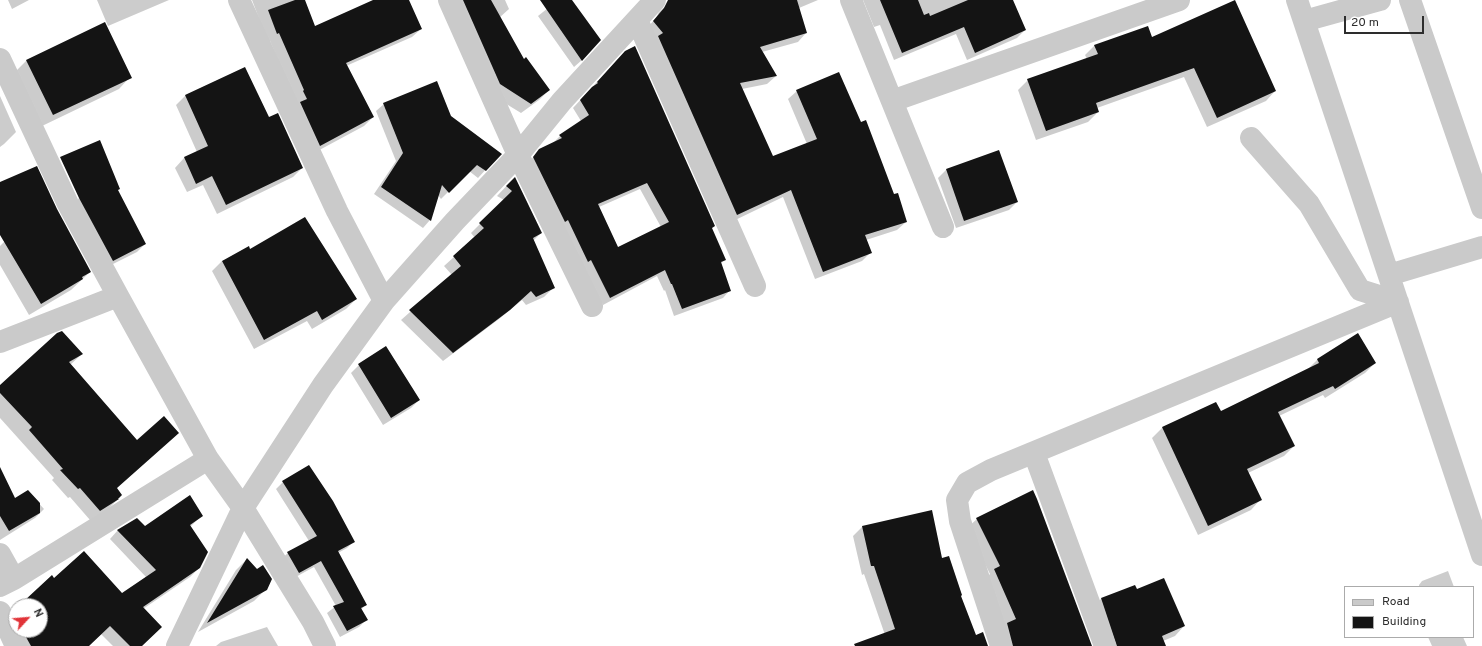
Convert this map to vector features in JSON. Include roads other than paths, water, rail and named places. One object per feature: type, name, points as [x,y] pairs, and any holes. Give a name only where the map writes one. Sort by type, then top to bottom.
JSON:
[{"type":"street","points":[[240,0],[337,211],[384,301]]},
{"type":"street","points":[[449,0],[518,155],[592,306]]},
{"type":"street","points":[[177,646],[243,508],[323,385],[384,301],[455,221],[518,155],[562,101],[655,0]]},
{"type":"street","points":[[852,0],[943,227]]},
{"type":"street","points":[[892,101],[1179,0]]},
{"type":"street","points":[[1297,0],[1481,550]]},
{"type":"street","points":[[1304,21],[1380,0]]},
{"type":"street","points":[[1410,0],[1482,208]]},
{"type":"street","points":[[637,20],[755,286]]},
{"type":"street","points":[[0,59],[68,204],[208,459],[243,508],[313,622],[325,646]]},
{"type":"street","points":[[1251,138],[1309,204],[1360,290],[1398,302]]},
{"type":"street","points":[[1389,275],[1482,247]]},
{"type":"street","points":[[0,342],[118,296]]},
{"type":"street","points":[[1001,646],[960,521],[957,500],[967,483],[991,470],[1398,302]]},
{"type":"street","points":[[1034,453],[1105,646]]},
{"type":"street","points":[[0,554],[7,582],[208,459]]},
{"type":"street","points":[[0,612],[16,646]]}]
